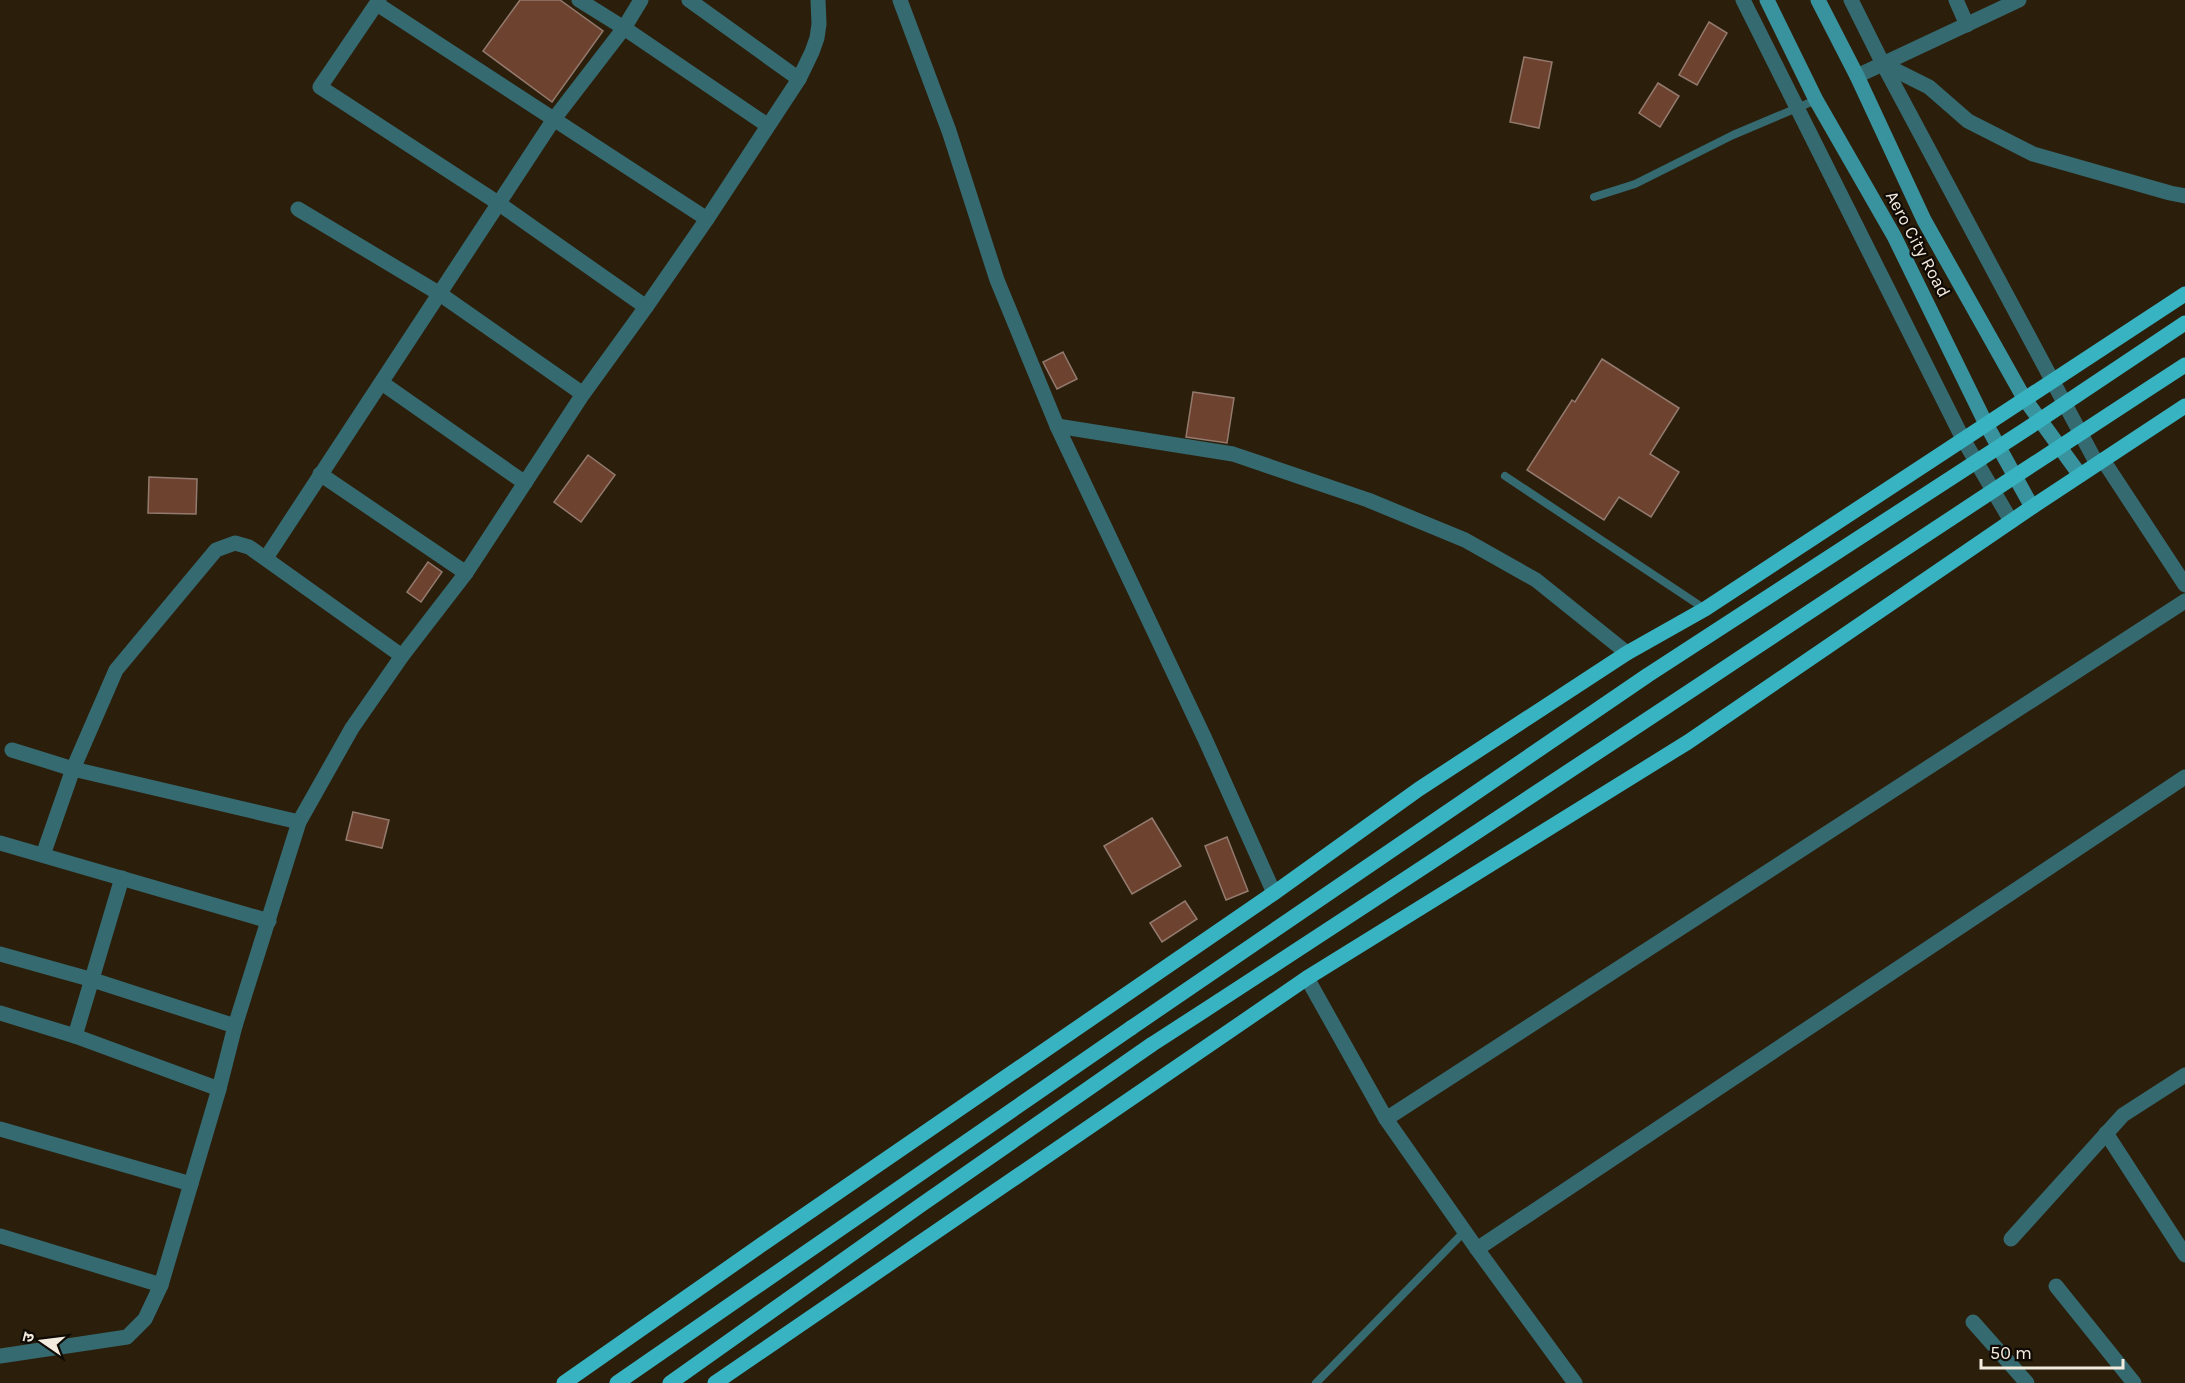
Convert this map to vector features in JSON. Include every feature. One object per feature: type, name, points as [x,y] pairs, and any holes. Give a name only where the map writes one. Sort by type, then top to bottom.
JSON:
[{"type":"main road","points":[[564,1383],[1274,893],[1419,789],[1627,653],[1705,609],[2185,294]]},
{"type":"main road","points":[[617,1383],[1648,675],[2185,323]]},
{"type":"main road","points":[[670,1383],[1151,1045],[1636,729],[1932,530],[2185,365]]},
{"type":"main road","points":[[715,1383],[1306,978],[1688,742],[2011,521],[2185,406]]},
{"type":"street","points":[[579,0],[624,27],[767,125]]},
{"type":"street","points":[[266,558],[554,119],[624,27],[641,0]]},
{"type":"street","points":[[689,0],[799,79]]},
{"type":"street","points":[[1,1356],[127,1337],[145,1319],[161,1285],[219,1089],[235,1026],[299,822],[352,728],[402,656],[466,573],[583,394],[707,219],[799,79],[817,38],[818,0]]},
{"type":"street","points":[[900,0],[949,130],[996,280],[1057,426],[1205,739],[1274,893]]},
{"type":"street","points":[[1743,0],[1963,439],[2011,521]]},
{"type":"street","name":"Aero City Road","points":[[1767,0],[1816,100],[1894,236],[1986,424],[2032,507]]},
{"type":"street","name":"Aero City Road","points":[[1818,0],[1857,76],[1924,220],[2024,398],[2080,476]]},
{"type":"street","points":[[1851,0],[2052,381],[2100,462],[2185,585]]},
{"type":"street","points":[[1956,0],[1967,25]]},
{"type":"street","points":[[1857,76],[2019,0]]},
{"type":"street","points":[[646,307],[498,203],[320,87],[378,2],[707,219]]},
{"type":"street","points":[[1883,64],[1929,87],[1968,121],[2033,154],[2185,196]]},
{"type":"street","points":[[298,209],[440,294],[583,394]]},
{"type":"street","points":[[382,383],[525,483]]},
{"type":"street","points":[[1057,426],[1233,454],[1368,500],[1465,540],[1536,579],[1627,653]]},
{"type":"street","points":[[320,474],[466,573]]},
{"type":"street","points":[[43,855],[73,769],[116,670],[216,550],[235,543],[249,547],[402,656]]},
{"type":"street","points":[[1386,1119],[2185,601]]},
{"type":"street","points":[[12,750],[73,769],[299,822]]},
{"type":"street","points":[[1477,1249],[2185,777]]},
{"type":"street","points":[[0,843],[269,921]]},
{"type":"street","points":[[75,1036],[122,878]]},
{"type":"street","points":[[0,954],[93,980],[235,1026]]},
{"type":"street","points":[[1306,978],[1386,1119],[1575,1383]]},
{"type":"street","points":[[0,1013],[75,1036],[219,1089]]},
{"type":"street","points":[[2011,1239],[2123,1115],[2185,1075]]},
{"type":"street","points":[[0,1129],[190,1184]]},
{"type":"street","points":[[2106,1133],[2185,1255]]},
{"type":"street","points":[[0,1236],[161,1285]]},
{"type":"street","points":[[2056,1286],[2134,1383]]},
{"type":"street","points":[[1973,1322],[2027,1383]]},
{"type":"lane","points":[[1594,197],[1635,184],[1733,135],[1816,100]]},
{"type":"lane","points":[[1505,476],[1705,609]]},
{"type":"lane","points":[[1316,1383],[1465,1232]]},
{"type":"building","points":[[520,0],[560,0],[603,31],[552,102],[483,51]]},
{"type":"building","points":[[1709,22],[1727,33],[1697,85],[1679,75]]},
{"type":"building","points":[[1524,57],[1552,62],[1539,128],[1510,122]]},
{"type":"building","points":[[1658,83],[1679,96],[1660,127],[1639,113]]},
{"type":"building","points":[[1063,352],[1077,379],[1057,389],[1043,362]]},
{"type":"building","points":[[1602,359],[1679,408],[1650,454],[1679,472],[1651,517],[1619,497],[1604,520],[1527,470],[1572,400],[1575,402]]},
{"type":"building","points":[[1193,392],[1234,398],[1227,443],[1186,437]]},
{"type":"building","points":[[588,455],[615,475],[581,522],[554,502]]},
{"type":"building","points":[[149,477],[197,479],[196,514],[148,513]]},
{"type":"building","points":[[428,562],[442,572],[421,602],[407,592]]},
{"type":"building","points":[[353,812],[389,820],[382,848],[346,840]]},
{"type":"building","points":[[1152,818],[1181,866],[1132,894],[1104,846]]},
{"type":"building","points":[[1227,837],[1248,891],[1226,900],[1205,846]]},
{"type":"building","points":[[1185,901],[1197,919],[1162,942],[1150,923]]}]
